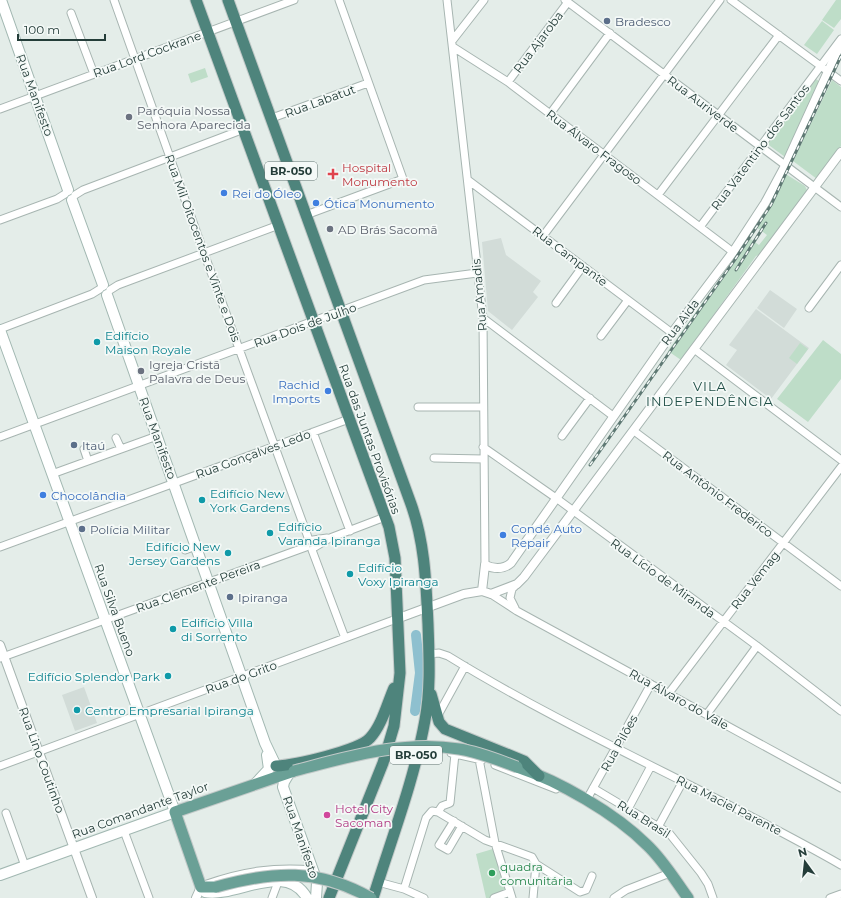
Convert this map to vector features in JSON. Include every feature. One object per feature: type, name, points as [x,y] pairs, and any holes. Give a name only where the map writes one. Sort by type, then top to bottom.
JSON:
[{"type":"highway","name":"Rua das Juntas Provisórias","points":[[196,0],[210,31],[279,225],[317,320],[349,418],[385,517],[395,558],[402,617],[400,673],[394,726],[383,763],[329,898]]},
{"type":"highway","name":"Rua das Juntas Provisórias","points":[[228,0],[233,22],[272,118],[338,312],[416,518],[424,554],[423,609],[429,654],[424,726],[411,776],[372,898]]},
{"type":"highway","points":[[276,766],[298,763],[354,748],[366,742],[374,732],[383,715],[400,673]]},
{"type":"highway","points":[[428,682],[437,718],[445,729],[524,761],[539,776]]},
{"type":"main road","name":"Rua Manifesto","points":[[1,0],[242,677]]},
{"type":"main road","name":"Rua Silva Bueno","points":[[0,330],[106,620],[201,887]]},
{"type":"main road","points":[[242,677],[265,743],[276,766],[292,771]]},
{"type":"main road","points":[[256,783],[269,769],[265,743]]},
{"type":"main road","name":"Rua Comandante Taylor","points":[[0,875],[292,771],[380,749],[430,746],[479,753],[539,776],[613,816],[648,845],[688,898]]},
{"type":"main road","name":"Rua Manifesto","points":[[292,771],[284,782],[283,787],[317,883],[316,898]]},
{"type":"main road","points":[[201,887],[216,887],[255,877],[290,875],[324,879],[344,885],[372,898]]},
{"type":"main road","points":[[201,887],[206,892],[219,893],[261,883],[278,882],[293,884],[299,888],[307,898]]},
{"type":"street","name":"Rua Lord Cockrane","points":[[0,109],[294,0]]},
{"type":"street","points":[[306,215],[402,180],[339,0]]},
{"type":"street","name":"Rua Amadis","points":[[447,0],[483,318],[484,565],[482,591]]},
{"type":"street","points":[[453,44],[460,31],[484,0]]},
{"type":"street","points":[[543,236],[720,0]]},
{"type":"street","points":[[731,0],[841,81]]},
{"type":"street","name":"Rua Mil Oitocentos e Vinte e Dois","points":[[117,1],[135,59],[204,253],[345,638]]},
{"type":"street","name":"Rua Auriverde","points":[[567,1],[841,207]]},
{"type":"street","name":"Rua Ajaroba","points":[[508,82],[567,1]]},
{"type":"street","points":[[71,13],[94,74]]},
{"type":"street","points":[[450,27],[460,31]]},
{"type":"street","points":[[550,114],[610,34]]},
{"type":"street","points":[[658,195],[779,35]]},
{"type":"street","name":"Rua Vatentino dos Santos","points":[[700,227],[760,147],[824,69],[841,39]]},
{"type":"street","name":"Rua Aida","points":[[484,565],[504,568],[511,563],[672,333],[733,252],[765,203],[785,166],[824,69],[841,43]]},
{"type":"street","name":"Rua Álvaro Fragoso","points":[[453,44],[508,82],[733,252]]},
{"type":"street","name":"Rua Labatut","points":[[272,118],[368,83]]},
{"type":"street","points":[[0,220],[244,129]]},
{"type":"street","points":[[518,611],[510,598],[511,591],[530,570],[841,152]]},
{"type":"street","name":"Rua Campante","points":[[468,180],[672,333]]},
{"type":"street","points":[[0,330],[105,289],[279,225]]},
{"type":"street","points":[[809,308],[841,265]]},
{"type":"street","points":[[556,303],[583,266]]},
{"type":"street","name":"Rua Dois de Julho","points":[[0,437],[424,280],[478,273]]},
{"type":"street","points":[[601,336],[628,300]]},
{"type":"street","points":[[483,318],[613,416]]},
{"type":"street","points":[[694,349],[841,460]]},
{"type":"street","points":[[562,436],[590,398]]},
{"type":"street","points":[[418,407],[484,406]]},
{"type":"street","name":"Rua Gonçalves Ledo","points":[[0,547],[349,418]]},
{"type":"street","name":"Rua Antônio Frederico","points":[[634,431],[841,586]]},
{"type":"street","points":[[313,432],[350,531]]},
{"type":"street","points":[[52,474],[157,436]]},
{"type":"street","points":[[116,438],[121,449]]},
{"type":"street","name":"Rua Lício de Miranda","points":[[483,447],[556,498],[757,646],[841,711]]},
{"type":"street","points":[[84,449],[88,461]]},
{"type":"street","points":[[434,458],[483,459]]},
{"type":"street","name":"Rua Vemag","points":[[669,693],[722,621],[784,544],[841,467]]},
{"type":"street","name":"Rua Clemente Pereira","points":[[2,657],[385,517]]},
{"type":"street","points":[[185,550],[196,546]]},
{"type":"street","points":[[492,594],[517,584]]},
{"type":"street","name":"Rua do Grito","points":[[0,766],[464,594],[482,591]]},
{"type":"street","name":"Rua Álvaro do Vale","points":[[482,591],[492,594],[518,611],[651,684],[840,784]]},
{"type":"street","name":"Rua Lino Coutinho","points":[[0,645],[2,657],[39,752],[92,898]]},
{"type":"street","points":[[707,714],[757,646]]},
{"type":"street","name":"Rua Maciel Parente","points":[[429,654],[444,654],[563,722],[615,749],[683,781],[841,865]]},
{"type":"street","points":[[437,718],[465,666]]},
{"type":"street","name":"Rua Pilões","points":[[586,801],[651,684]]},
{"type":"street","points":[[424,726],[428,741],[434,750],[479,759],[559,790],[568,791]]},
{"type":"street","points":[[438,812],[442,806],[450,803],[455,754]]},
{"type":"street","points":[[479,759],[495,843],[511,895],[494,898]]},
{"type":"street","points":[[628,809],[652,766]]},
{"type":"street","points":[[658,827],[683,781]]},
{"type":"street","name":"Rua Brasil","points":[[593,788],[669,833],[708,884],[713,898]]},
{"type":"street","points":[[404,889],[426,818],[432,811],[438,812],[485,840],[532,857],[535,863],[533,898]]},
{"type":"street","points":[[6,813],[25,866]]},
{"type":"street","points":[[454,821],[439,845],[448,850],[462,826]]},
{"type":"street","points":[[124,831],[149,898]]},
{"type":"street","points":[[535,863],[580,892],[586,890],[592,876]]},
{"type":"street","points":[[196,898],[201,887],[228,877],[259,869],[288,868],[313,870]]},
{"type":"street","points":[[614,898],[626,890],[670,873]]},
{"type":"street","points":[[272,898],[278,882]]},
{"type":"street","points":[[378,882],[404,889],[424,898]]},
{"type":"street","points":[[830,898],[841,894]]},
{"type":"shaded area","points":[[501,238],[506,255],[541,281],[533,292],[538,297],[512,330],[488,311],[482,242]]},
{"type":"shaded area","points":[[770,290],[797,309],[784,328],[757,308]]},
{"type":"shaded area","points":[[756,309],[809,348],[771,399],[726,365],[737,350],[729,345]]},
{"type":"shaded area","points":[[84,687],[97,723],[75,731],[62,695]]},
{"type":"green space","points":[[836,0],[841,0],[841,19],[834,28],[822,20]]},
{"type":"green space","points":[[822,21],[834,30],[817,54],[804,45]]},
{"type":"green space","points":[[205,68],[208,77],[191,83],[188,74]]},
{"type":"green space","points":[[816,79],[820,82],[785,157],[766,143]]},
{"type":"green space","points":[[832,80],[841,87],[841,146],[817,179],[793,161]]},
{"type":"green space","points":[[784,173],[805,186],[808,192],[761,254],[756,256],[681,360],[668,351],[749,238],[759,245],[767,235],[756,227]]},
{"type":"green space","points":[[823,340],[841,354],[841,379],[808,422],[777,399]]},
{"type":"green space","points":[[800,343],[808,349],[797,364],[789,358]]},
{"type":"green space","name":"quadra comunitária","points":[[496,848],[509,892],[494,898],[486,898],[476,854]]},
{"type":"waterway","points":[[415,711],[420,673],[416,635]]},
{"type":"railway","points":[[590,465],[734,261],[771,205],[841,56]]},
{"type":"railway","points":[[736,270],[766,223]]},
{"type":"place","name":"Bradesco","points":[[607,21]]},
{"type":"place","name":"Paróquia Nossa Senhora Aparecida","points":[[129,117]]},
{"type":"place","name":"Hospital Monumento","points":[[333,174]]},
{"type":"place","name":"Rei do Óleo","points":[[224,193]]},
{"type":"place","name":"Ótica Monumento","points":[[316,203]]},
{"type":"place","name":"AD Brás Sacomã","points":[[330,229]]},
{"type":"place","name":"Edifício Maison Royale","points":[[97,342]]},
{"type":"place","name":"Igreja Cristã Palavra de Deus","points":[[141,371]]},
{"type":"place","name":"Rachid Imports","points":[[328,391]]},
{"type":"place","name":"Itaú","points":[[74,445]]},
{"type":"place","name":"Chocolândia","points":[[43,495]]},
{"type":"place","name":"Edifício New York Gardens","points":[[202,500]]},
{"type":"place","name":"Polícia Militar","points":[[82,529]]},
{"type":"place","name":"Edifício Varanda Ipiranga","points":[[270,533]]},
{"type":"place","name":"Condé Auto Repair","points":[[503,535]]},
{"type":"place","name":"Edifício New Jersey Gardens","points":[[228,553]]},
{"type":"place","name":"Edifício Voxy Ipiranga","points":[[350,574]]},
{"type":"place","name":"Ipiranga","points":[[230,597]]},
{"type":"place","name":"Edifício Villa di Sorrento","points":[[173,629]]},
{"type":"place","name":"Edifício Splendor Park","points":[[168,676]]},
{"type":"place","name":"Centro Empresarial Ipiranga","points":[[77,710]]},
{"type":"place","name":"Hotel City Sacoman","points":[[327,815]]},
{"type":"place","name":"quadra comunitária","points":[[492,873]]},
{"type":"district","name":"VILA INDEPENDÊNCIA","points":[[710,394]]}]
